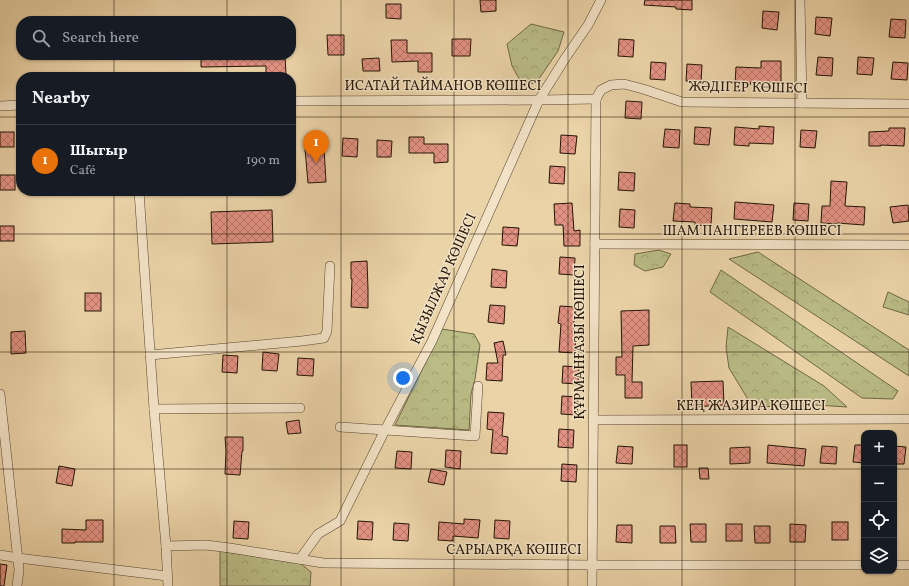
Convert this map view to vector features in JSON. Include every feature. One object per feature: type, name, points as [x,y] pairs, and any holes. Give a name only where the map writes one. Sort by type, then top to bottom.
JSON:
[{"type":"street","name":"ҚЫЗЫЛЖАР КӨШЕСІ","points":[[300,559],[318,534],[340,522],[384,430],[432,341],[539,100],[588,25],[601,0]]},
{"type":"street","points":[[800,0],[802,103]]},
{"type":"street","name":"ЖӘДІГЕР КӨШЕСІ","points":[[596,99],[601,90],[610,85],[624,84],[682,102],[909,104]]},
{"type":"street","name":"ИСАТАЙ ТАЙМАНОВ КӨШЕСІ","points":[[296,101],[596,99]]},
{"type":"street","name":"ҚҰРМАНҒАЗЫ КӨШЕСІ","points":[[592,586],[596,99]]},
{"type":"street","points":[[0,106],[16,105]]},
{"type":"street","points":[[139,196],[168,586]]},
{"type":"street","name":"ШАМ ПАНГЕРЕЕВ КӨШЕСІ","points":[[595,244],[909,245]]},
{"type":"street","points":[[150,355],[302,342],[324,338],[327,331],[330,266]]},
{"type":"street","points":[[340,427],[475,436],[478,386]]},
{"type":"street","points":[[0,394],[18,558],[19,570],[17,586]]},
{"type":"street","points":[[154,408],[300,408]]},
{"type":"street","name":"КЕҢ ЖАЗИРА КӨШЕСІ","points":[[594,420],[909,419]]},
{"type":"street","name":"САРЫАРҚА КӨШЕСІ","points":[[166,546],[206,545],[323,563],[861,565]]},
{"type":"street","points":[[0,555],[167,576]]},
{"type":"street","points":[[897,565],[909,565]]},
{"type":"green space","points":[[531,24],[564,32],[558,51],[536,83],[522,84],[512,66],[507,44]]},
{"type":"green space","points":[[659,250],[671,254],[663,267],[645,271],[634,265],[635,254]]},
{"type":"green space","points":[[758,252],[909,350],[909,376],[729,259]]},
{"type":"green space","points":[[721,270],[898,391],[893,399],[862,398],[710,292]]},
{"type":"green space","points":[[888,292],[909,302],[909,315],[883,307]]},
{"type":"green space","points":[[728,327],[824,386],[847,407],[817,405],[788,407],[752,406],[729,368],[726,347]]},
{"type":"green space","points":[[442,329],[474,334],[480,345],[475,379],[471,394],[469,430],[395,425]]},
{"type":"green space","points":[[220,551],[300,563],[311,572],[310,586],[220,586]]},
{"type":"building","points":[[480,0],[496,0],[496,11],[481,12]]},
{"type":"building","points":[[645,0],[692,0],[692,10],[676,9],[676,7],[644,5]]},
{"type":"building","points":[[386,4],[401,4],[401,19],[386,18]]},
{"type":"building","points":[[763,11],[779,12],[777,30],[762,28]]},
{"type":"building","points":[[816,17],[832,18],[830,36],[815,34]]},
{"type":"building","points":[[891,19],[906,20],[905,38],[889,37]]},
{"type":"building","points":[[327,35],[344,35],[344,55],[328,55]]},
{"type":"building","points":[[452,39],[471,39],[470,56],[452,56]]},
{"type":"building","points":[[619,39],[634,40],[633,57],[618,56]]},
{"type":"building","points":[[391,40],[407,40],[407,53],[432,53],[432,72],[418,72],[418,61],[392,62]]},
{"type":"building","points":[[818,57],[833,58],[832,76],[816,75]]},
{"type":"building","points":[[858,57],[874,58],[872,75],[857,74]]},
{"type":"building","points":[[379,58],[380,71],[363,71],[362,59]]},
{"type":"building","points":[[201,60],[285,60],[286,72],[266,72],[266,66],[201,67]]},
{"type":"building","points":[[761,61],[781,61],[781,83],[751,82],[750,85],[735,84],[736,67],[761,68]]},
{"type":"building","points":[[651,62],[666,63],[665,80],[650,79]]},
{"type":"building","points":[[893,62],[908,63],[907,80],[891,79]]},
{"type":"building","points":[[687,64],[702,65],[701,82],[686,81]]},
{"type":"building","points":[[626,101],[642,102],[641,119],[625,118]]},
{"type":"building","points":[[759,126],[774,127],[773,144],[749,143],[749,146],[734,145],[735,127],[759,129]]},
{"type":"building","points":[[695,127],[711,128],[709,145],[694,144]]},
{"type":"building","points":[[889,128],[905,128],[904,146],[869,146],[869,132],[889,131]]},
{"type":"building","points":[[665,129],[680,130],[679,148],[663,147]]},
{"type":"building","points":[[801,130],[817,131],[815,148],[800,147]]},
{"type":"building","points":[[0,132],[14,132],[14,147],[0,147]]},
{"type":"building","points":[[561,135],[577,136],[575,154],[560,153]]},
{"type":"building","points":[[409,137],[424,137],[424,144],[448,144],[448,162],[434,163],[434,153],[409,153]]},
{"type":"building","points":[[343,138],[358,139],[357,157],[342,156]]},
{"type":"building","points":[[377,140],[392,141],[391,157],[377,157]]},
{"type":"building","points":[[324,148],[326,182],[308,183],[305,149]]},
{"type":"building","points":[[550,166],[565,167],[564,184],[549,183]]},
{"type":"building","points":[[619,172],[635,173],[634,191],[618,190]]},
{"type":"building","points":[[0,175],[15,175],[15,190],[0,190]]},
{"type":"building","points":[[831,181],[847,182],[845,206],[865,207],[864,225],[821,223],[822,206],[830,206]]},
{"type":"building","points":[[735,202],[774,205],[772,222],[734,219]]},
{"type":"building","points":[[572,203],[574,231],[580,230],[580,246],[564,246],[563,225],[555,225],[554,204]]},
{"type":"building","points":[[675,203],[690,204],[690,207],[712,208],[711,226],[695,225],[695,222],[673,221]]},
{"type":"building","points":[[794,203],[809,204],[808,221],[793,220]]},
{"type":"building","points":[[908,205],[909,221],[893,223],[890,207]]},
{"type":"building","points":[[620,209],[635,210],[634,228],[619,227]]},
{"type":"building","points":[[272,210],[273,242],[212,244],[211,212]]},
{"type":"building","points":[[0,226],[14,226],[14,241],[0,241]]},
{"type":"building","points":[[503,227],[519,228],[517,246],[502,245]]},
{"type":"building","points":[[560,257],[575,258],[574,275],[559,274]]},
{"type":"building","points":[[367,261],[368,308],[351,307],[351,262]]},
{"type":"building","points":[[492,269],[507,271],[506,288],[491,287]]},
{"type":"building","points":[[85,293],[101,293],[101,311],[85,311]]},
{"type":"building","points":[[490,305],[505,306],[504,324],[488,322]]},
{"type":"building","points":[[560,306],[575,307],[573,335],[576,335],[575,353],[559,352],[561,324],[558,323]]},
{"type":"building","points":[[649,310],[649,345],[633,346],[632,382],[642,382],[642,398],[625,398],[625,375],[616,375],[616,357],[622,357],[621,311]]},
{"type":"building","points":[[25,331],[26,353],[11,354],[11,332]]},
{"type":"building","points":[[503,341],[506,355],[503,355],[502,381],[486,380],[487,363],[498,363],[494,343]]},
{"type":"building","points":[[263,352],[279,354],[277,371],[262,370]]},
{"type":"building","points":[[223,355],[238,356],[237,373],[222,372]]},
{"type":"building","points":[[298,358],[314,359],[313,376],[297,375]]},
{"type":"building","points":[[563,366],[579,367],[578,384],[562,383]]},
{"type":"building","points":[[723,381],[724,405],[692,407],[691,382]]},
{"type":"building","points":[[562,396],[578,397],[577,415],[561,414]]},
{"type":"building","points":[[488,412],[504,413],[502,436],[508,437],[507,454],[491,453],[493,430],[487,429]]},
{"type":"building","points":[[299,420],[301,433],[288,434],[286,422]]},
{"type":"building","points":[[559,429],[574,430],[573,448],[558,447]]},
{"type":"building","points":[[225,437],[243,437],[240,475],[225,474]]},
{"type":"building","points":[[674,445],[687,445],[687,467],[674,467]]},
{"type":"building","points":[[768,445],[806,449],[804,466],[767,463]]},
{"type":"building","points":[[855,445],[861,445],[861,463],[853,462]]},
{"type":"building","points":[[618,446],[633,447],[632,464],[616,463]]},
{"type":"building","points":[[822,446],[837,447],[836,464],[820,463]]},
{"type":"building","points":[[897,446],[906,447],[904,464],[897,464]]},
{"type":"building","points":[[750,447],[750,463],[730,464],[730,448]]},
{"type":"building","points":[[446,450],[461,451],[460,469],[445,467]]},
{"type":"building","points":[[397,451],[412,452],[411,469],[395,468]]},
{"type":"building","points":[[562,464],[577,465],[576,482],[561,481]]},
{"type":"building","points":[[59,466],[75,469],[72,486],[56,483]]},
{"type":"building","points":[[699,468],[708,468],[709,479],[700,479]]},
{"type":"building","points":[[431,469],[447,472],[444,485],[428,482]]},
{"type":"building","points":[[464,519],[480,520],[478,538],[453,536],[453,541],[438,540],[439,522],[464,524]]},
{"type":"building","points":[[86,520],[103,520],[103,542],[62,543],[62,529],[86,530]]},
{"type":"building","points":[[495,520],[510,521],[509,539],[494,538]]},
{"type":"building","points":[[234,521],[249,522],[248,539],[233,538]]},
{"type":"building","points":[[358,521],[373,522],[372,540],[357,539]]},
{"type":"building","points":[[832,522],[848,522],[848,540],[832,540]]},
{"type":"building","points":[[394,523],[409,524],[408,541],[393,540]]},
{"type":"building","points":[[690,524],[706,524],[706,542],[691,542]]},
{"type":"building","points":[[726,524],[742,524],[742,541],[726,541]]},
{"type":"building","points":[[790,524],[806,525],[805,542],[790,542]]},
{"type":"building","points":[[617,525],[632,525],[632,543],[616,542]]},
{"type":"building","points":[[660,526],[675,526],[676,543],[660,543]]},
{"type":"building","points":[[754,526],[770,526],[770,543],[755,543]]},
{"type":"building","points":[[0,564],[7,565],[4,586],[0,586]]},
{"type":"place","name":"Шыгыр","points":[[316,163]]}]
